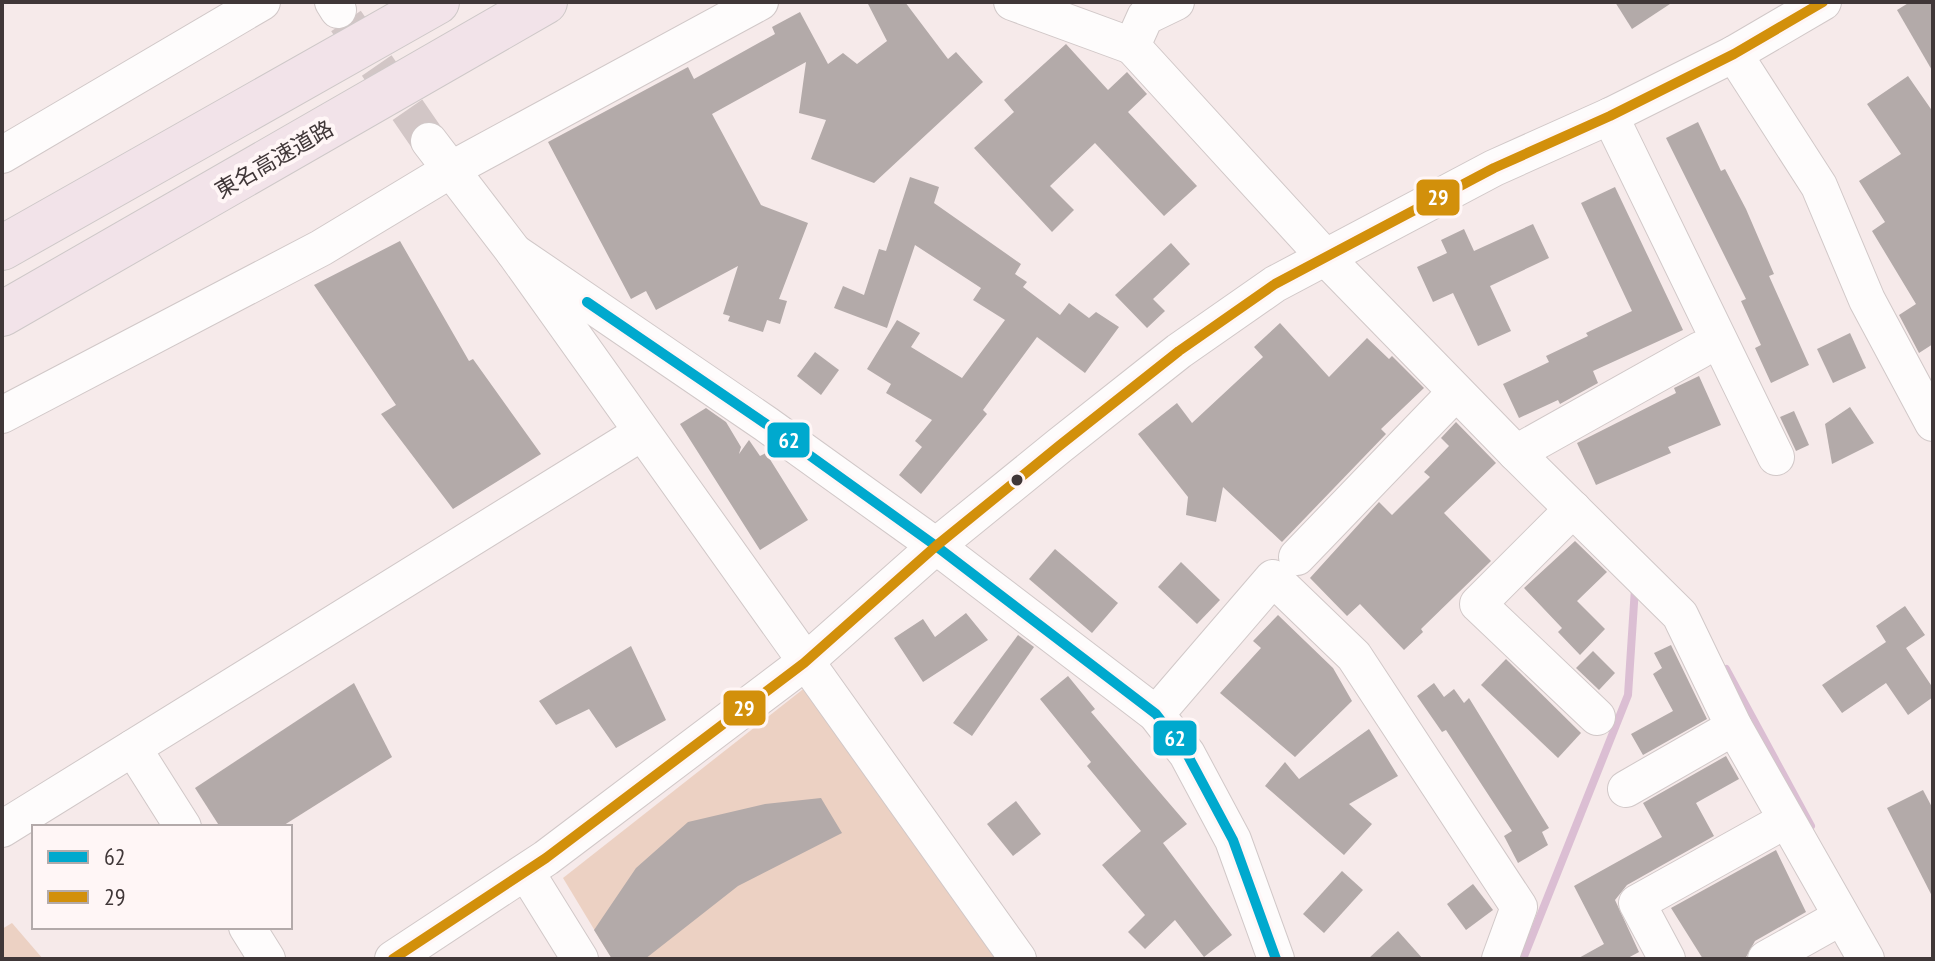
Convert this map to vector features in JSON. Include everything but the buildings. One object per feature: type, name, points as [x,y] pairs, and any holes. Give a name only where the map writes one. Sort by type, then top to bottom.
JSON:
[{"type":"highway","points":[[2,248],[437,2]]},
{"type":"highway","name":"東名高速道路","points":[[2,314],[545,2]]},
{"type":"street","points":[[2,155],[262,2]]},
{"type":"street","points":[[2,415],[321,248],[452,169],[760,2]]},
{"type":"street","points":[[1012,2],[1132,46],[1325,257],[1680,615],[1734,727],[1866,959]]},
{"type":"street","points":[[1132,46],[1145,17],[1176,2]]},
{"type":"street","points":[[393,959],[526,872],[804,663],[936,546],[1179,351],[1275,284],[1494,168],[1610,116],[1734,54],[1823,2]]},
{"type":"street","points":[[1734,54],[1819,186],[1867,300],[1933,423]]},
{"type":"street","points":[[1610,116],[1776,457]]},
{"type":"street","points":[[429,141],[523,266],[1018,959]]},
{"type":"street","points":[[523,266],[766,424],[936,546],[1156,714],[1187,754],[1233,840],[1276,959]]},
{"type":"street","points":[[1516,453],[1700,350]]},
{"type":"street","points":[[1297,557],[1456,392]]},
{"type":"street","points":[[2,829],[641,433]]},
{"type":"street","points":[[1573,509],[1478,604],[1597,717]]},
{"type":"street","points":[[1156,714],[1273,578],[1354,656],[1519,907],[1500,959]]},
{"type":"street","points":[[1626,789],[1734,727]]},
{"type":"street","points":[[133,748],[182,825]]},
{"type":"street","points":[[1667,959],[1637,903],[1786,820]]},
{"type":"street","points":[[526,872],[580,959]]},
{"type":"street","points":[[1766,959],[1841,917]]},
{"type":"street","points":[[248,929],[267,959]]},
{"type":"shaded area","points":[[816,679],[1007,959],[612,959],[563,878]]},
{"type":"shaded area","points":[[12,923],[43,959],[2,959],[2,929]]},
{"type":"waterway","points":[[1523,959],[1628,695],[1635,588]]},
{"type":"waterway","points":[[1726,669],[1811,826]]},
{"type":"tunnel","points":[[346,21],[429,141]]},
{"type":"transit line","name":"29","points":[[393,959],[546,858],[804,663],[936,546],[1059,446],[1179,351],[1275,284],[1494,168],[1610,116],[1734,54],[1823,2]]},
{"type":"transit line","name":"62","points":[[587,302],[766,424],[936,546],[1156,714],[1187,754],[1233,840],[1276,959]]}]
